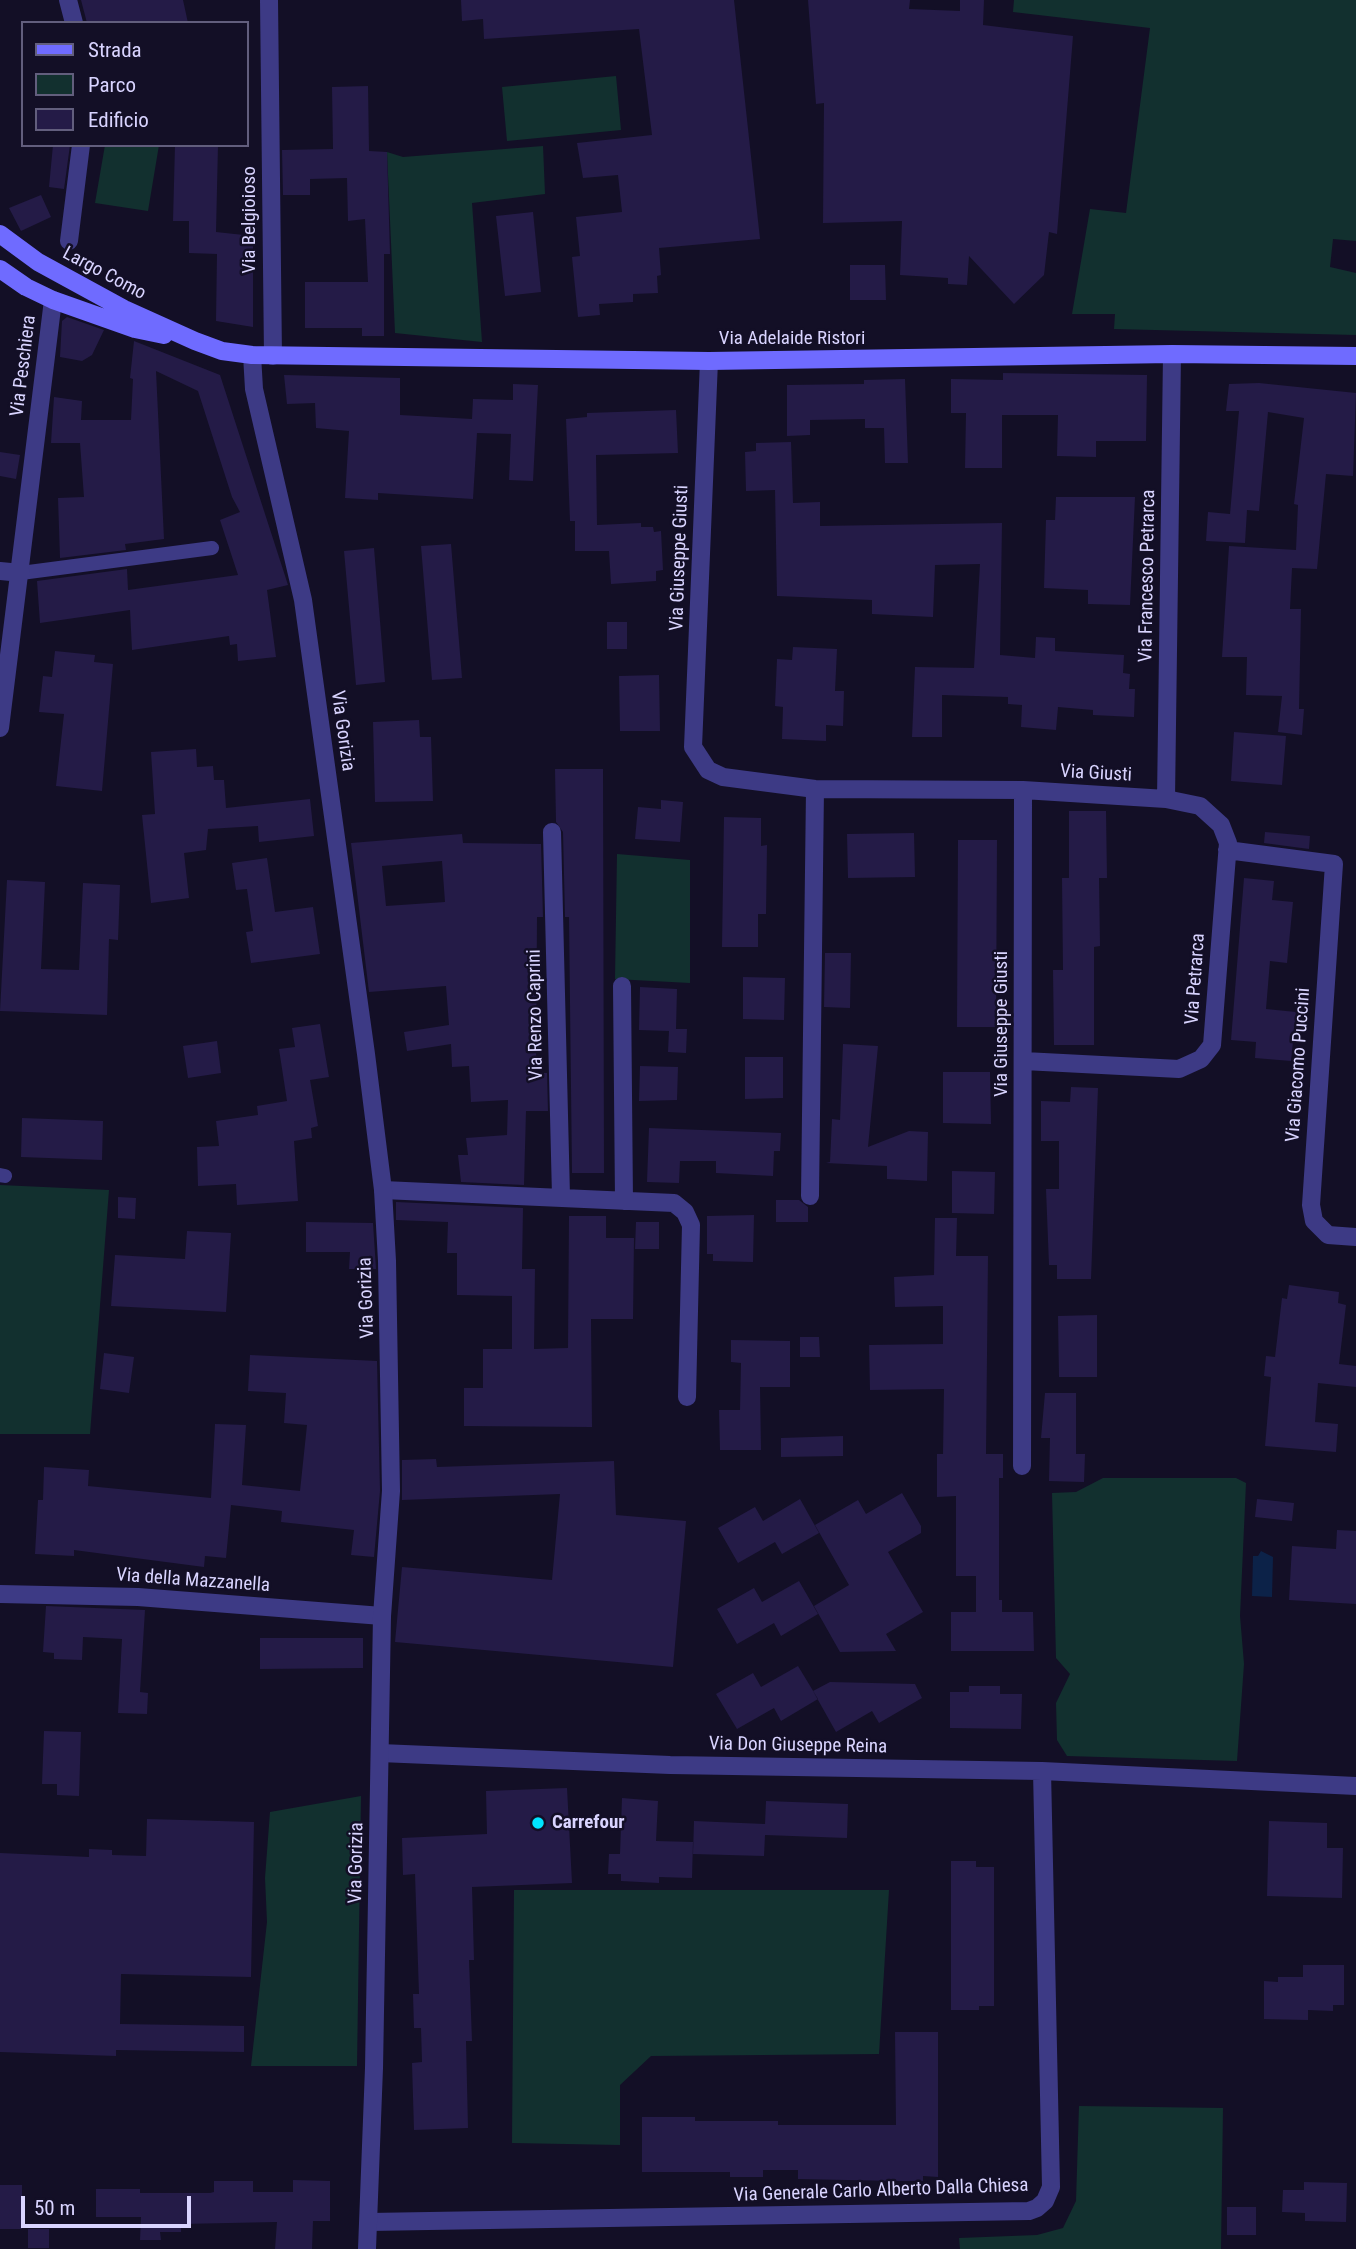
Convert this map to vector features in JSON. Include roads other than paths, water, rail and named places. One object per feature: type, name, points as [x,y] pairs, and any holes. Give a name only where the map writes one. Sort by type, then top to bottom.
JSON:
[{"type":"main road","name":"Largo Como","points":[[0,234],[60,275],[195,341],[222,351],[252,355]]},
{"type":"main road","name":"Largo Como","points":[[2,273],[53,300],[135,329],[195,341]]},
{"type":"main road","name":"Via Adelaide Ristori","points":[[252,355],[709,361],[1172,354],[1356,356]]},
{"type":"street","points":[[68,0],[73,21]]},
{"type":"street","name":"Via Belgioioso","points":[[270,0],[273,356]]},
{"type":"street","points":[[69,241],[81,147]]},
{"type":"street","name":"Via Peschiera","points":[[0,729],[53,300]]},
{"type":"street","name":"Via Francesco Petrarca","points":[[1166,799],[1172,354]]},
{"type":"street","name":"Via Gorizia","points":[[252,355],[254,389],[303,600],[383,1190],[392,1465],[390,1541],[382,1616],[367,2249]]},
{"type":"street","name":"Via Giuseppe Giusti","points":[[709,361],[693,747],[708,769],[723,777],[815,789],[1023,790],[1022,1466]]},
{"type":"street","points":[[0,571],[21,573]]},
{"type":"street","points":[[810,1196],[815,789]]},
{"type":"street","name":"Via Giusti","points":[[1023,790],[1166,799]]},
{"type":"street","name":"Via Petrarca","points":[[1024,1061],[1179,1069],[1201,1059],[1212,1045],[1227,850],[1221,825],[1211,813],[1200,806],[1166,799]]},
{"type":"street","name":"Via Renzo Caprini","points":[[552,832],[561,1196]]},
{"type":"street","name":"Via Giacomo Puccini","points":[[1227,850],[1334,864],[1311,1205],[1314,1221],[1328,1235],[1356,1237]]},
{"type":"street","points":[[622,986],[624,1201]]},
{"type":"street","points":[[383,1190],[674,1203],[685,1212],[691,1225],[687,1397]]},
{"type":"street","name":"Via della Mazzanella","points":[[0,1594],[138,1597],[382,1616]]},
{"type":"street","name":"Via Don Giuseppe Reina","points":[[380,1753],[656,1765],[1042,1771],[1216,1777],[1356,1786]]},
{"type":"street","name":"Via Generale Carlo Alberto Dalla Chiesa","points":[[369,2222],[1029,2211],[1037,2208],[1045,2201],[1051,2187],[1042,1771]]},
{"type":"lane","points":[[21,573],[212,548]]},
{"type":"water","points":[[1261,1551],[1273,1557],[1272,1597],[1252,1596],[1253,1556],[1258,1556]]},
{"type":"place","name":"Carrefour","points":[[538,1823]]}]
